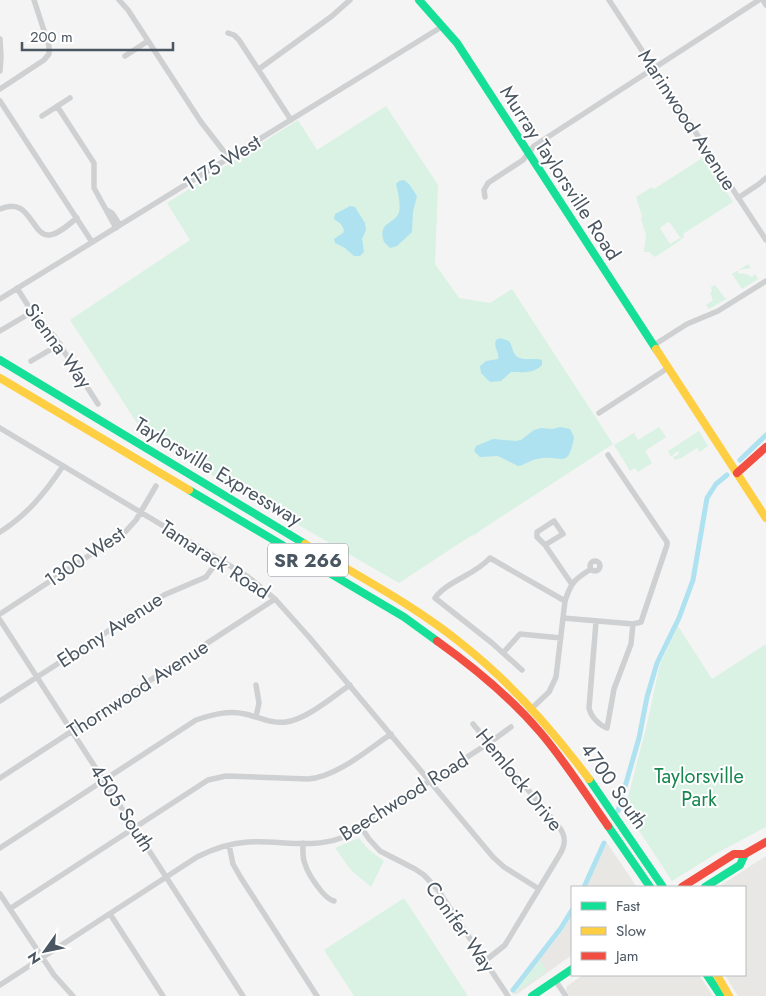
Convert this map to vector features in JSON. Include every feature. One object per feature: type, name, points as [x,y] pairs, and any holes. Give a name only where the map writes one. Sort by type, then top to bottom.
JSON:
[{"type":"main road","name":"Murray Taylorsville Road","points":[[419,0],[457,44],[766,518]]},
{"type":"main road","name":"Taylorsville Expressway","points":[[0,360],[419,613],[482,660],[532,709]]},
{"type":"main road","name":"Taylorsville Expressway","points":[[0,378],[411,622],[481,673],[525,715]]},
{"type":"main road","points":[[737,473],[766,447]]},
{"type":"main road","name":"4700 South","points":[[532,709],[585,771],[661,886]]},
{"type":"main road","name":"4700 South","points":[[525,715],[564,762],[649,886]]},
{"type":"main road","points":[[684,886],[734,854],[745,854],[766,842]]},
{"type":"main road","points":[[707,886],[740,865],[745,854]]},
{"type":"main road","points":[[532,996],[571,969]]},
{"type":"main road","points":[[707,976],[722,996]]},
{"type":"main road","points":[[718,976],[729,996]]},
{"type":"street","points":[[0,89],[44,60],[49,54],[49,46],[34,0]]},
{"type":"street","points":[[119,0],[128,10],[201,122],[229,158]]},
{"type":"street","points":[[259,69],[332,16],[350,0]]},
{"type":"street","name":"Marinwood Avenue","points":[[609,0],[766,240]]},
{"type":"street","points":[[485,197],[484,190],[488,183],[523,160],[534,146],[759,0]]},
{"type":"street","points":[[763,0],[766,5]]},
{"type":"street","name":"1175 West","points":[[0,299],[443,26]]},
{"type":"street","points":[[228,33],[239,40],[292,120]]},
{"type":"street","points":[[0,39],[0,71]]},
{"type":"street","points":[[125,56],[148,41]]},
{"type":"street","points":[[42,116],[70,98]]},
{"type":"street","points":[[0,101],[92,242]]},
{"type":"street","points":[[57,106],[94,163],[94,188],[107,210],[108,216],[118,227]]},
{"type":"street","points":[[738,198],[766,178]]},
{"type":"street","points":[[0,209],[11,206],[23,210],[41,232],[47,235],[57,232],[77,218]]},
{"type":"street","points":[[654,346],[688,324],[718,312],[766,281]]},
{"type":"street","name":"Sienna Way","points":[[17,288],[32,312],[60,344],[98,404]]},
{"type":"street","points":[[0,331],[32,312]]},
{"type":"street","points":[[31,362],[60,344]]},
{"type":"street","points":[[599,413],[668,368]]},
{"type":"street","name":"Tamarack Road","points":[[0,428],[247,576],[275,599],[498,862],[539,890]]},
{"type":"street","points":[[563,618],[596,622],[638,623],[643,619],[667,542],[608,455]]},
{"type":"street","points":[[0,532],[35,504],[63,466]]},
{"type":"street","name":"1300 West","points":[[0,614],[117,538],[131,526],[156,486]]},
{"type":"street","points":[[546,545],[563,534],[554,521],[537,532],[537,537],[546,545],[572,584]]},
{"type":"street","points":[[522,670],[434,598],[442,590],[480,568],[490,558],[542,589],[565,600]]},
{"type":"street","name":"Ebony Avenue","points":[[0,701],[164,595],[206,577],[219,560]]},
{"type":"street","points":[[525,715],[545,696],[554,682],[559,666],[565,600],[572,584],[578,577],[591,569]]},
{"type":"street","name":"Thornwood Avenue","points":[[0,778],[275,599]]},
{"type":"street","name":"4505 South","points":[[0,620],[243,996]]},
{"type":"street","points":[[596,622],[589,708],[601,726],[607,728],[614,688],[631,644],[633,624]]},
{"type":"street","points":[[503,653],[520,634],[561,638]]},
{"type":"street","points":[[256,685],[259,703],[256,717]]},
{"type":"street","points":[[0,848],[196,720],[206,716],[243,713],[274,722],[286,722],[296,719],[350,686]]},
{"type":"street","name":"Hemlock Drive","points":[[473,724],[559,827],[564,834],[565,842],[564,848],[505,945],[485,961]]},
{"type":"street","name":"Beechwood Road","points":[[0,985],[202,855],[229,844],[247,842],[320,843],[335,841],[347,836],[511,727]]},
{"type":"street","points":[[11,908],[214,778],[226,776],[319,778],[332,772],[391,734]]},
{"type":"street","name":"Conifer Way","points":[[360,827],[368,839],[380,850],[415,869],[432,882],[508,996]]},
{"type":"street","points":[[303,843],[304,862],[307,869],[323,894],[334,901]]},
{"type":"street","points":[[229,844],[234,864],[241,878],[317,996]]},
{"type":"street","points":[[0,894],[59,982],[73,996]]},
{"type":"street","points":[[110,914],[163,996]]},
{"type":"street","points":[[555,980],[566,996]]},
{"type":"shaded area","points":[[607,843],[636,886],[586,886]]},
{"type":"shaded area","points":[[766,856],[766,996],[738,996],[726,976],[746,976],[746,886],[720,886]]},
{"type":"shaded area","points":[[571,916],[571,956],[517,994],[512,994],[563,930]]},
{"type":"shaded area","points":[[582,976],[700,976],[713,996],[570,996],[566,990],[567,986]]},
{"type":"green space","points":[[386,106],[438,185],[435,264],[459,298],[490,303],[512,289],[613,444],[399,583],[146,437],[70,320],[190,240],[167,203],[298,120],[317,150]]},
{"type":"green space","points":[[704,157],[733,202],[683,234],[684,237],[681,239],[668,222],[660,228],[670,244],[680,238],[681,240],[655,257],[649,252],[644,252],[646,235],[636,197],[652,187],[654,189]]},
{"type":"green space","points":[[748,264],[751,268],[739,270]]},
{"type":"green space","points":[[738,270],[738,273],[752,277],[755,274],[758,279],[742,289],[732,274]]},
{"type":"green space","points":[[715,285],[726,299],[709,309],[706,305],[713,300],[710,293],[712,291],[711,287]]},
{"type":"green space","points":[[659,427],[666,437],[645,451],[652,463],[638,472],[635,468],[630,471],[614,445],[634,433],[638,440]]},
{"type":"green space","points":[[699,431],[708,446],[700,452],[697,448],[675,460],[673,457],[678,455],[679,452],[676,452],[671,457],[668,451]]},
{"type":"green space","name":"Taylorsville Park","points":[[678,626],[712,679],[766,644],[766,827],[717,853],[672,881],[625,809],[660,664]]},
{"type":"green space","points":[[359,838],[368,849],[384,861],[371,887],[351,870],[335,848]]},
{"type":"green space","points":[[404,898],[468,996],[354,996],[324,950]]},
{"type":"green space","points":[[540,960],[547,971],[515,993],[514,992]]},
{"type":"water","points":[[404,180],[417,196],[413,212],[412,232],[397,246],[390,248],[384,242],[383,230],[399,212],[396,184]]},
{"type":"water","points":[[350,206],[355,207],[365,223],[366,230],[362,239],[364,252],[360,256],[354,256],[345,248],[335,243],[334,239],[343,233],[344,230],[341,224],[334,219],[335,214]]},
{"type":"water","points":[[500,338],[509,341],[514,353],[519,358],[542,360],[542,365],[531,371],[511,372],[501,381],[490,382],[481,373],[480,366],[486,361],[498,359],[495,343]]},
{"type":"water","points":[[560,427],[570,429],[574,437],[572,448],[566,458],[537,459],[518,466],[498,456],[480,457],[474,451],[476,446],[493,439],[516,441],[521,440],[534,430]]},
{"type":"waterway","points":[[740,460],[766,435]]},
{"type":"waterway","points":[[618,811],[639,738],[647,697],[657,663],[679,618],[693,580],[707,498],[716,484],[727,475]]},
{"type":"waterway","points":[[584,886],[604,843]]},
{"type":"waterway","points":[[513,990],[561,928],[571,912]]},
{"type":"traffic: fast","points":[[419,0],[457,43],[656,349]]},
{"type":"traffic: fast","points":[[0,360],[305,544]]},
{"type":"traffic: fast","points":[[189,490],[404,617],[437,641]]},
{"type":"traffic: fast","points":[[589,779],[662,886]]},
{"type":"traffic: fast","points":[[608,826],[649,886]]},
{"type":"traffic: fast","points":[[707,886],[740,865],[745,854]]},
{"type":"traffic: fast","points":[[532,996],[571,970]]},
{"type":"traffic: fast","points":[[708,976],[721,996]]},
{"type":"traffic: slow","points":[[656,349],[766,518]]},
{"type":"traffic: slow","points":[[0,378],[189,490]]},
{"type":"traffic: slow","points":[[305,544],[425,616],[462,644],[497,674],[530,707],[589,779]]},
{"type":"traffic: slow","points":[[718,976],[729,996]]},
{"type":"traffic: jam","points":[[737,473],[766,447]]},
{"type":"traffic: jam","points":[[437,641],[492,684],[529,719],[575,778],[608,826]]},
{"type":"traffic: jam","points":[[684,886],[734,854],[745,854],[766,842]]}]
